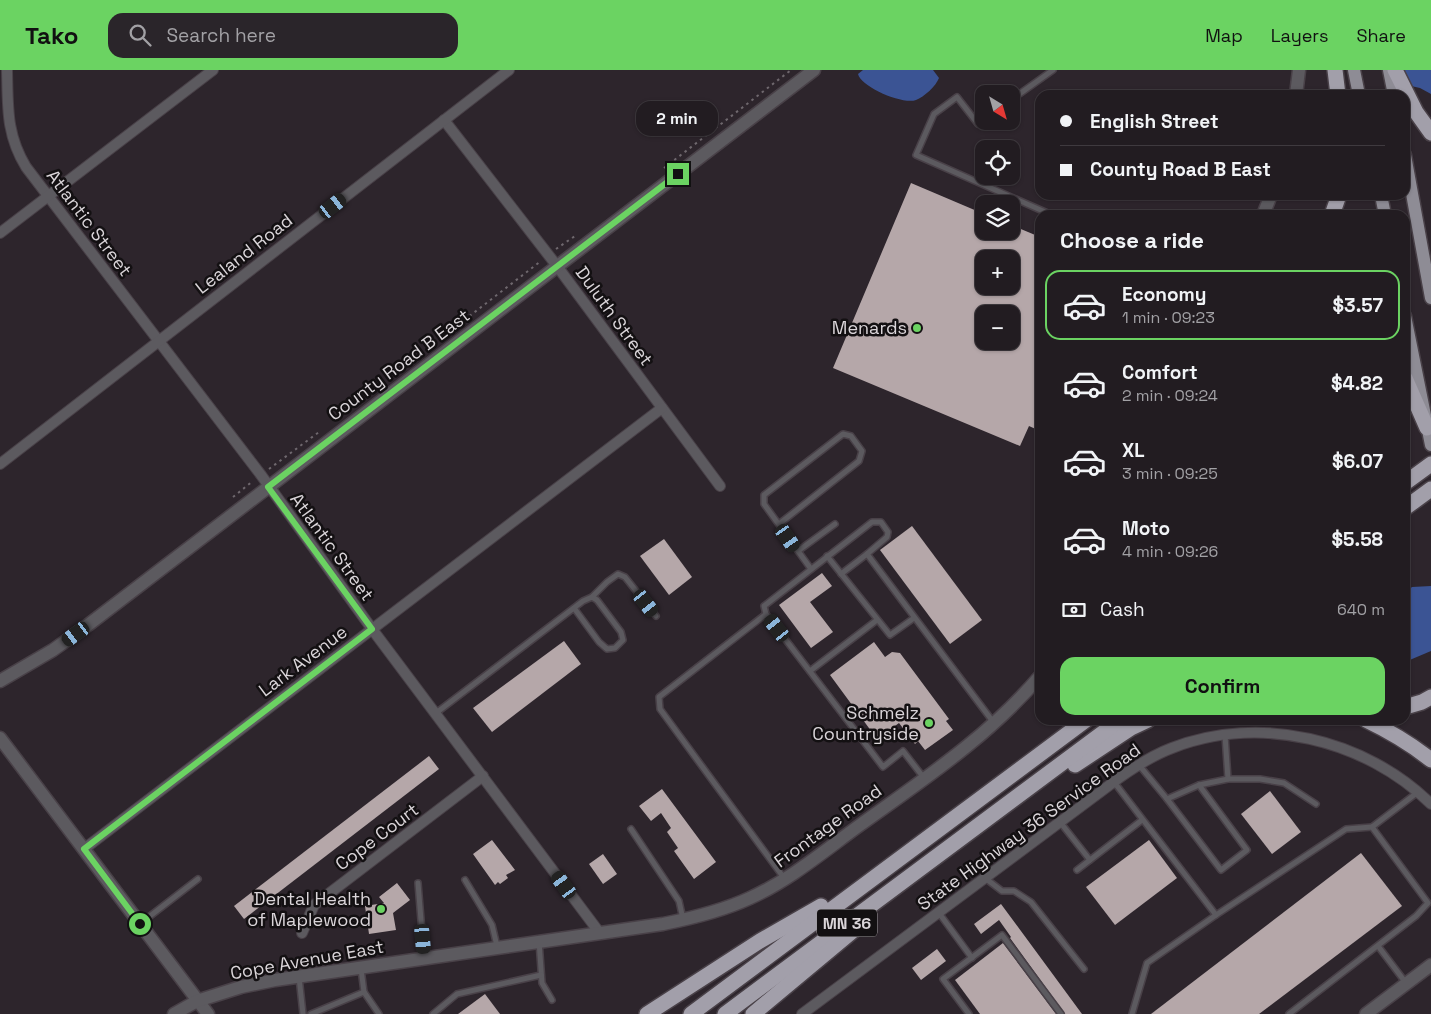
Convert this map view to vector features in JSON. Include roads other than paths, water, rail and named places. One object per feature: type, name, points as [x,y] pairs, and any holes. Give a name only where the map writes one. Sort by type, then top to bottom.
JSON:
[{"type":"highway","points":[[1335,70],[1337,90]]},
{"type":"highway","points":[[1395,70],[1405,90]]},
{"type":"highway","points":[[1410,100],[1431,133]]},
{"type":"highway","points":[[1410,389],[1428,428]]},
{"type":"highway","points":[[1410,479],[1431,464]]},
{"type":"highway","points":[[1410,505],[1431,490]]},
{"type":"highway","points":[[1410,706],[1431,697]]},
{"type":"highway","name":"MN 36","points":[[691,1014],[1079,725]]},
{"type":"highway","name":"MN 36","points":[[725,1014],[1113,725]]},
{"type":"highway","points":[[992,815],[1137,725]]},
{"type":"highway","points":[[1375,725],[1401,739],[1431,760]]},
{"type":"highway","points":[[752,1014],[969,832]]},
{"type":"highway","points":[[647,1014],[760,941],[877,875]]},
{"type":"main road","points":[[1354,70],[1358,90]]},
{"type":"main road","points":[[1389,70],[1393,90]]},
{"type":"main road","points":[[1410,182],[1431,298]]},
{"type":"main road","points":[[1410,340],[1431,445]]},
{"type":"street","name":"Atlantic Street","points":[[7,70],[4,96],[12,138],[18,153],[48,196],[261,475],[372,629],[599,932]]},
{"type":"street","points":[[0,233],[213,70]]},
{"type":"street","name":"Lealand Road","points":[[0,464],[509,70]]},
{"type":"street","name":"County Road B East","points":[[0,681],[53,650],[81,630],[814,70]]},
{"type":"street","points":[[1297,90],[1299,70]]},
{"type":"street","name":"Duluth Street","points":[[444,120],[557,266],[720,486]]},
{"type":"street","name":"Lark Avenue","points":[[84,849],[662,408]]},
{"type":"street","name":"Frontage Road","points":[[599,932],[684,920],[722,910],[750,898],[785,879],[966,748],[1019,700],[1035,682]]},
{"type":"street","name":"State Highway 36 Service Road","points":[[804,1013],[1113,782],[1139,765],[1172,748],[1225,734],[1260,732],[1308,738],[1336,746],[1381,766],[1418,792],[1431,804]]},
{"type":"street","points":[[0,738],[208,1014]]},
{"type":"street","name":"Cope Court","points":[[302,933],[314,905],[484,776]]},
{"type":"street","name":"Cope Avenue East","points":[[174,1014],[197,1001],[241,987],[299,976],[599,932]]},
{"type":"street","points":[[1366,1014],[1431,965]]},
{"type":"lane","points":[[1020,94],[1053,70]]},
{"type":"lane","points":[[975,120],[957,97],[934,114],[916,155],[1041,210]]},
{"type":"lane","points":[[779,524],[860,462],[862,451],[851,436],[843,434],[764,495],[764,504],[811,569]]},
{"type":"lane","points":[[841,574],[887,537],[888,532],[881,522],[872,522],[764,606],[766,614],[883,767],[903,751],[924,778]]},
{"type":"lane","points":[[798,551],[834,524]]},
{"type":"lane","points":[[867,554],[994,724]]},
{"type":"lane","points":[[827,556],[890,635],[914,618]]},
{"type":"lane","points":[[436,713],[583,601],[592,597],[618,574],[625,577],[656,616]]},
{"type":"lane","points":[[574,608],[599,642],[607,649],[615,648],[624,640],[621,632],[597,600],[592,597]]},
{"type":"lane","points":[[766,614],[659,697],[660,709],[785,879]]},
{"type":"lane","points":[[810,671],[877,620]]},
{"type":"lane","points":[[1225,734],[1228,779]]},
{"type":"lane","points":[[1139,765],[1221,870],[1247,850],[1199,785]]},
{"type":"lane","points":[[1166,799],[1199,785],[1228,779],[1260,779],[1284,783],[1316,804]]},
{"type":"lane","points":[[1113,782],[1216,915]]},
{"type":"lane","points":[[1132,1014],[1147,963],[1346,829],[1372,827],[1418,792]]},
{"type":"lane","points":[[1077,870],[1142,820]]},
{"type":"lane","points":[[1060,822],[1090,860]]},
{"type":"lane","points":[[1290,1014],[1416,916],[1428,902],[1372,827]]},
{"type":"lane","points":[[632,829],[679,901],[684,920]]},
{"type":"lane","points":[[985,878],[1002,891],[1014,891],[1031,902],[1084,969]]},
{"type":"lane","points":[[140,924],[198,879]]},
{"type":"lane","points":[[465,880],[492,925],[497,947]]},
{"type":"lane","points":[[418,883],[424,958]]},
{"type":"lane","points":[[938,912],[972,958]]},
{"type":"lane","points":[[969,1014],[943,979],[1002,935],[1061,1014]]},
{"type":"lane","points":[[539,941],[542,983],[552,1000]]},
{"type":"lane","points":[[1378,946],[1406,983]]},
{"type":"lane","points":[[361,967],[364,992],[379,1014]]},
{"type":"lane","points":[[433,1014],[457,994],[541,975]]},
{"type":"lane","points":[[299,976],[303,1014]]},
{"type":"lane","points":[[311,1014],[364,992]]},
{"type":"water","points":[[863,70],[933,70],[939,78],[926,94],[919,99],[910,101],[883,94],[866,84],[858,74]]},
{"type":"water","points":[[1400,70],[1431,70],[1431,94],[1420,88],[1402,84]]},
{"type":"water","points":[[1431,586],[1431,651],[1410,660],[1410,589]]},
{"type":"place","name":"Menards","points":[[917,328]]},
{"type":"place","name":"Schmelz Countryside","points":[[929,723]]},
{"type":"place","name":"Dental Health of Maplewood","points":[[381,909]]}]
